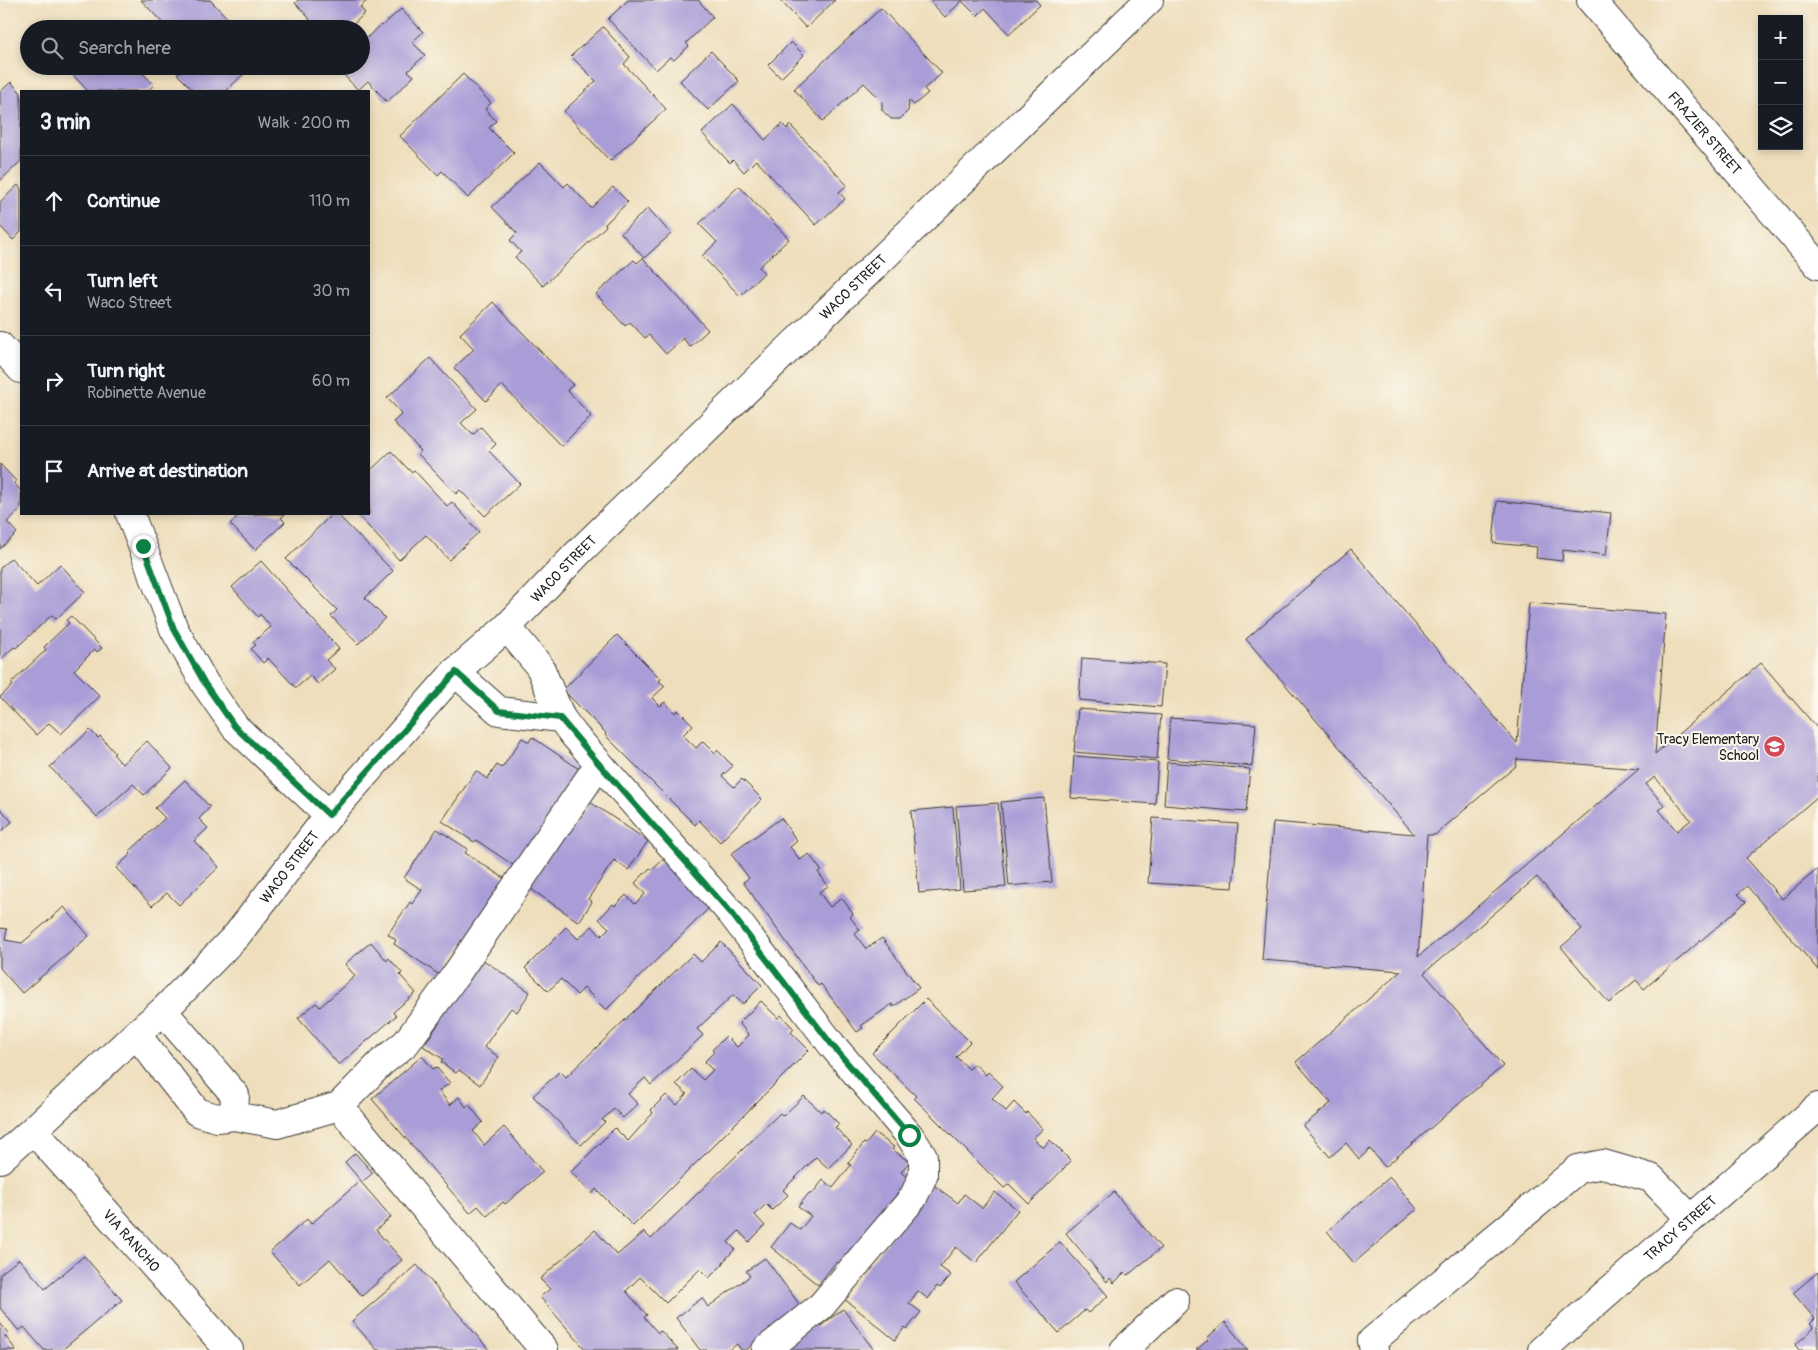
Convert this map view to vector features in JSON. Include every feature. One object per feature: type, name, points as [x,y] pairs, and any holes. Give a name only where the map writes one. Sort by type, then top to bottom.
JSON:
[{"type":"street","name":"WACO STREET","points":[[0,1159],[34,1130],[136,1034],[163,1012],[237,935],[329,815],[456,672],[507,627],[578,553],[1148,0]]},
{"type":"street","name":"FRAZIER STREET","points":[[1591,0],[1818,265]]},
{"type":"street","points":[[0,346],[20,368]]},
{"type":"street","points":[[130,515],[174,629],[205,684],[235,727],[329,815]]},
{"type":"street","points":[[507,627],[540,667],[560,718],[731,913],[832,1045],[909,1135],[923,1156],[922,1176],[913,1198],[821,1306],[766,1350]]},
{"type":"street","points":[[456,672],[499,711],[560,718]]},
{"type":"street","points":[[136,1034],[197,1112],[217,1118],[234,1116],[277,1124],[339,1106],[381,1063],[406,1043],[457,972],[599,764]]},
{"type":"street","points":[[163,1012],[235,1095],[234,1116]]},
{"type":"street","points":[[339,1106],[544,1350]]},
{"type":"street","name":"TRACY STREET","points":[[1542,1350],[1818,1107]]},
{"type":"street","name":"VIA RANCHO","points":[[34,1130],[229,1350]]},
{"type":"street","points":[[1374,1350],[1372,1341],[1578,1169],[1603,1164],[1650,1178],[1691,1219]]},
{"type":"street","points":[[1124,1350],[1175,1302]]},
{"type":"building","points":[[141,0],[210,0],[229,20],[160,20]]},
{"type":"building","points":[[298,0],[368,0],[360,7],[365,13],[358,20],[309,20],[310,19],[295,3]]},
{"type":"building","points":[[628,0],[698,0],[713,17],[686,43],[689,46],[674,60],[670,57],[656,70],[608,19]]},
{"type":"building","points":[[780,0],[835,0],[806,28]]},
{"type":"building","points":[[929,0],[1036,0],[1040,5],[1009,34],[985,8],[977,16],[962,1],[945,17]]},
{"type":"building","points":[[881,8],[942,73],[924,89],[928,93],[914,105],[909,100],[908,111],[900,119],[891,119],[882,110],[882,101],[864,83],[823,121],[794,89]]},
{"type":"building","points":[[401,9],[423,32],[412,42],[425,55],[408,71],[414,76],[387,102],[368,81],[358,90],[344,75],[370,75],[370,35]]},
{"type":"building","points":[[603,27],[630,57],[624,64],[666,109],[610,161],[564,111],[596,81],[571,56]]},
{"type":"building","points":[[791,42],[804,55],[781,78],[768,65]]},
{"type":"building","points":[[711,51],[739,81],[708,110],[680,81]]},
{"type":"building","points":[[463,74],[491,103],[485,109],[496,121],[489,128],[514,153],[468,198],[442,171],[438,175],[400,136]]},
{"type":"building","points":[[73,75],[145,75],[154,85],[148,90],[87,90]]},
{"type":"building","points":[[178,75],[243,75],[227,90],[193,90]]},
{"type":"building","points":[[11,82],[20,92],[20,162],[0,181],[0,92]]},
{"type":"building","points":[[733,104],[765,140],[782,124],[787,129],[790,125],[847,185],[839,192],[845,199],[816,225],[756,160],[744,172],[733,160],[730,163],[702,133]]},
{"type":"building","points":[[540,162],[564,187],[568,183],[591,208],[613,187],[628,202],[605,224],[606,226],[543,286],[515,257],[521,252],[510,240],[517,233],[492,207]]},
{"type":"building","points":[[18,185],[20,188],[20,233],[13,240],[0,226],[0,202]]},
{"type":"building","points":[[739,186],[789,239],[759,267],[764,273],[740,296],[702,256],[717,242],[699,224]]},
{"type":"building","points":[[648,208],[671,234],[644,258],[621,233]]},
{"type":"building","points":[[643,258],[708,330],[690,347],[683,338],[666,354],[649,335],[645,338],[630,322],[625,326],[596,294],[634,260],[637,263]]},
{"type":"building","points":[[493,302],[573,385],[567,390],[591,416],[561,446],[502,385],[486,401],[454,368],[474,349],[460,334]]},
{"type":"building","points":[[430,358],[477,409],[461,423],[473,435],[481,427],[496,444],[489,451],[520,484],[485,516],[460,490],[456,494],[418,454],[421,451],[393,422],[402,414],[387,398]]},
{"type":"building","points":[[391,451],[411,472],[414,470],[447,506],[452,502],[479,532],[449,560],[426,535],[399,560],[358,515],[370,515],[370,471]]},
{"type":"building","points":[[0,464],[16,481],[14,483],[20,490],[20,510],[7,522],[17,533],[0,549]]},
{"type":"building","points":[[1497,501],[1611,513],[1606,555],[1563,550],[1562,561],[1536,558],[1537,547],[1493,543]]},
{"type":"building","points":[[239,515],[284,515],[281,518],[285,522],[255,550],[230,524]]},
{"type":"building","points":[[331,515],[338,515],[393,571],[365,598],[385,618],[358,644],[331,616],[337,610],[286,559]]},
{"type":"building","points":[[1351,549],[1517,743],[1529,603],[1666,614],[1655,754],[1761,663],[1818,729],[1818,796],[1746,858],[1782,899],[1818,869],[1818,970],[1747,886],[1738,894],[1746,902],[1644,989],[1636,980],[1609,1003],[1561,947],[1582,929],[1537,877],[1424,973],[1503,1066],[1385,1167],[1370,1149],[1359,1159],[1346,1143],[1330,1157],[1303,1126],[1331,1103],[1296,1062],[1401,971],[1262,960],[1273,822],[1414,834],[1246,639]],"holes":[[[1517,759],[1639,769],[1418,957],[1427,835],[1435,835],[1516,766]],[[1655,777],[1691,820],[1677,831],[1659,810],[1665,806],[1646,784]]]},
{"type":"building","points":[[11,558],[37,586],[60,564],[85,592],[56,619],[52,615],[0,660],[0,568]]},
{"type":"building","points":[[261,561],[339,649],[326,660],[335,669],[318,684],[310,676],[296,688],[268,658],[263,663],[251,649],[256,645],[253,642],[271,627],[260,614],[258,617],[232,587]]},
{"type":"building","points":[[71,616],[102,648],[97,652],[95,649],[74,670],[100,696],[61,734],[49,723],[36,735],[0,697],[13,685],[11,683],[46,650],[44,647],[69,623],[66,620]]},
{"type":"building","points":[[617,635],[661,679],[659,681],[665,686],[652,698],[660,706],[665,702],[675,713],[678,710],[693,725],[683,735],[696,748],[703,741],[715,753],[717,750],[733,766],[722,776],[734,787],[742,779],[762,799],[720,842],[699,820],[695,825],[563,690]]},
{"type":"building","points":[[1082,658],[1165,664],[1161,707],[1079,700]]},
{"type":"building","points":[[1078,709],[1161,715],[1157,759],[1074,752]]},
{"type":"building","points":[[1170,718],[1256,724],[1252,766],[1167,759]]},
{"type":"building","points":[[90,730],[98,738],[100,736],[122,764],[147,741],[172,768],[144,795],[133,784],[97,817],[50,767]]},
{"type":"building","points":[[532,737],[582,771],[516,867],[476,840],[474,842],[442,821],[476,771],[487,779],[497,765],[502,768],[522,738],[529,742]]},
{"type":"building","points":[[1074,756],[1158,762],[1155,804],[1071,798]]},
{"type":"building","points":[[1167,762],[1250,769],[1246,812],[1164,805]]},
{"type":"building","points":[[185,780],[210,807],[199,819],[208,828],[194,841],[219,867],[179,905],[167,893],[152,906],[116,868],[131,854],[129,852],[165,818],[155,808]]},
{"type":"building","points":[[1044,798],[1052,882],[1009,886],[1001,802]]},
{"type":"building","points":[[590,802],[648,841],[628,870],[614,860],[588,899],[592,902],[579,922],[528,887],[570,824],[574,826]]},
{"type":"building","points":[[998,803],[1006,887],[963,890],[956,806]]},
{"type":"building","points":[[953,807],[960,889],[919,893],[911,811]]},
{"type":"building","points":[[0,808],[12,822],[0,832]]},
{"type":"building","points":[[781,818],[797,841],[790,847],[800,860],[809,854],[821,870],[818,872],[828,886],[819,892],[830,907],[842,898],[853,914],[850,917],[860,930],[855,934],[866,949],[882,938],[919,988],[893,1007],[892,1004],[861,1026],[863,1028],[857,1032],[821,984],[818,986],[743,882],[749,878],[731,854]]},
{"type":"building","points":[[1153,818],[1238,824],[1233,888],[1148,883]]},
{"type":"building","points":[[437,829],[468,849],[465,853],[507,880],[441,976],[394,944],[396,940],[388,934],[410,902],[412,904],[422,890],[404,878]]},
{"type":"building","points":[[664,859],[710,907],[606,1010],[584,988],[577,995],[561,979],[548,991],[525,968],[566,927],[578,939],[592,926],[601,936],[609,928],[599,919],[613,904],[615,906],[626,895],[635,904],[645,894],[635,883],[650,868],[652,870]]},
{"type":"building","points":[[64,907],[89,936],[22,993],[0,968],[0,928],[7,929],[5,940],[22,943]]},
{"type":"building","points":[[371,942],[387,961],[389,958],[402,973],[400,975],[416,993],[393,1012],[396,1016],[339,1065],[298,1018],[316,1003],[320,1007],[355,976],[345,964]]},
{"type":"building","points":[[721,942],[762,985],[743,1004],[733,995],[697,1029],[703,1035],[651,1085],[645,1078],[628,1094],[638,1104],[623,1118],[614,1109],[602,1120],[605,1122],[581,1145],[533,1096],[560,1071],[566,1077],[693,954],[701,962]]},
{"type":"building","points":[[479,957],[530,992],[517,1012],[511,1008],[484,1047],[499,1057],[480,1085],[459,1070],[456,1073],[441,1062],[443,1059],[423,1046],[440,1022],[437,1019]]},
{"type":"building","points":[[926,999],[970,1042],[956,1057],[969,1069],[975,1064],[986,1075],[988,1072],[1003,1086],[992,1098],[1006,1111],[1014,1102],[1026,1114],[1027,1112],[1043,1129],[1033,1138],[1043,1148],[1050,1140],[1071,1161],[1029,1204],[1009,1184],[1004,1188],[872,1053]]},
{"type":"building","points":[[761,1001],[778,1018],[781,1015],[794,1029],[791,1032],[809,1050],[633,1226],[596,1189],[592,1194],[571,1172],[615,1128],[628,1141],[653,1113],[651,1110],[666,1095],[677,1105],[687,1094],[676,1084],[691,1069],[703,1080],[713,1070],[704,1062],[714,1052],[712,1050],[726,1036],[737,1047],[749,1035],[739,1023]]},
{"type":"building","points":[[422,1056],[433,1069],[436,1067],[450,1083],[439,1091],[450,1105],[459,1097],[466,1107],[469,1105],[483,1122],[473,1131],[484,1145],[504,1127],[543,1172],[505,1204],[503,1202],[487,1216],[478,1206],[470,1213],[372,1099]]},
{"type":"building","points":[[804,1096],[821,1112],[824,1109],[839,1124],[835,1127],[852,1145],[828,1168],[816,1157],[783,1190],[788,1195],[772,1210],[766,1204],[755,1215],[765,1226],[749,1242],[739,1231],[728,1242],[735,1249],[709,1278],[700,1269],[666,1303],[640,1277],[626,1291],[647,1315],[644,1317],[658,1333],[661,1331],[678,1350],[586,1350],[540,1297],[550,1289],[540,1279],[595,1230],[617,1255],[644,1232],[651,1239],[780,1113],[783,1116]]},
{"type":"building","points":[[875,1133],[894,1147],[892,1149],[909,1162],[901,1172],[910,1180],[842,1267],[836,1262],[818,1285],[771,1247],[790,1223],[800,1230],[811,1216],[798,1207],[823,1180],[833,1188],[851,1165],[848,1163]]},
{"type":"building","points":[[355,1153],[373,1173],[362,1182],[345,1162]]},
{"type":"building","points":[[1390,1177],[1417,1209],[1354,1263],[1327,1231]]},
{"type":"building","points":[[360,1181],[391,1217],[376,1230],[402,1260],[362,1296],[330,1259],[300,1285],[270,1252],[307,1219],[311,1224]]},
{"type":"building","points":[[932,1184],[958,1203],[964,1194],[982,1208],[995,1192],[1018,1210],[976,1263],[956,1247],[940,1267],[951,1275],[940,1288],[937,1286],[928,1299],[918,1291],[909,1303],[921,1312],[907,1329],[905,1327],[895,1340],[843,1298]]},
{"type":"building","points":[[1114,1192],[1161,1248],[1128,1275],[1125,1272],[1114,1283],[1110,1278],[1107,1282],[1066,1233]]},
{"type":"building","points":[[1060,1242],[1108,1296],[1088,1313],[1085,1310],[1059,1333],[1014,1282]]},
{"type":"building","points":[[84,1256],[122,1300],[62,1350],[44,1350],[24,1327],[19,1331],[0,1308],[0,1274],[19,1259],[45,1289]]},
{"type":"building","points":[[765,1258],[802,1308],[746,1350],[741,1350],[737,1344],[729,1350],[700,1350],[676,1318],[702,1298],[708,1307],[750,1276],[746,1271]]},
{"type":"building","points":[[417,1265],[489,1350],[377,1350],[352,1321]]},
{"type":"building","points":[[1818,1272],[1818,1350],[1799,1350],[1795,1345],[1814,1328],[1810,1324],[1815,1319],[1793,1293]]},
{"type":"building","points":[[843,1309],[874,1350],[780,1350],[814,1324],[818,1328]]},
{"type":"building","points":[[1225,1322],[1248,1350],[1196,1350],[1208,1340],[1207,1338]]},
{"type":"building","points":[[0,1323],[8,1333],[5,1336],[16,1350],[0,1350]]},
{"type":"place","name":"Tracy Elementary School","points":[[1775,747]]},
{"type":"route","points":[[143,546],[174,629],[205,684],[235,727],[329,815],[456,672],[499,711],[560,718],[731,913],[832,1045],[909,1135]]}]
